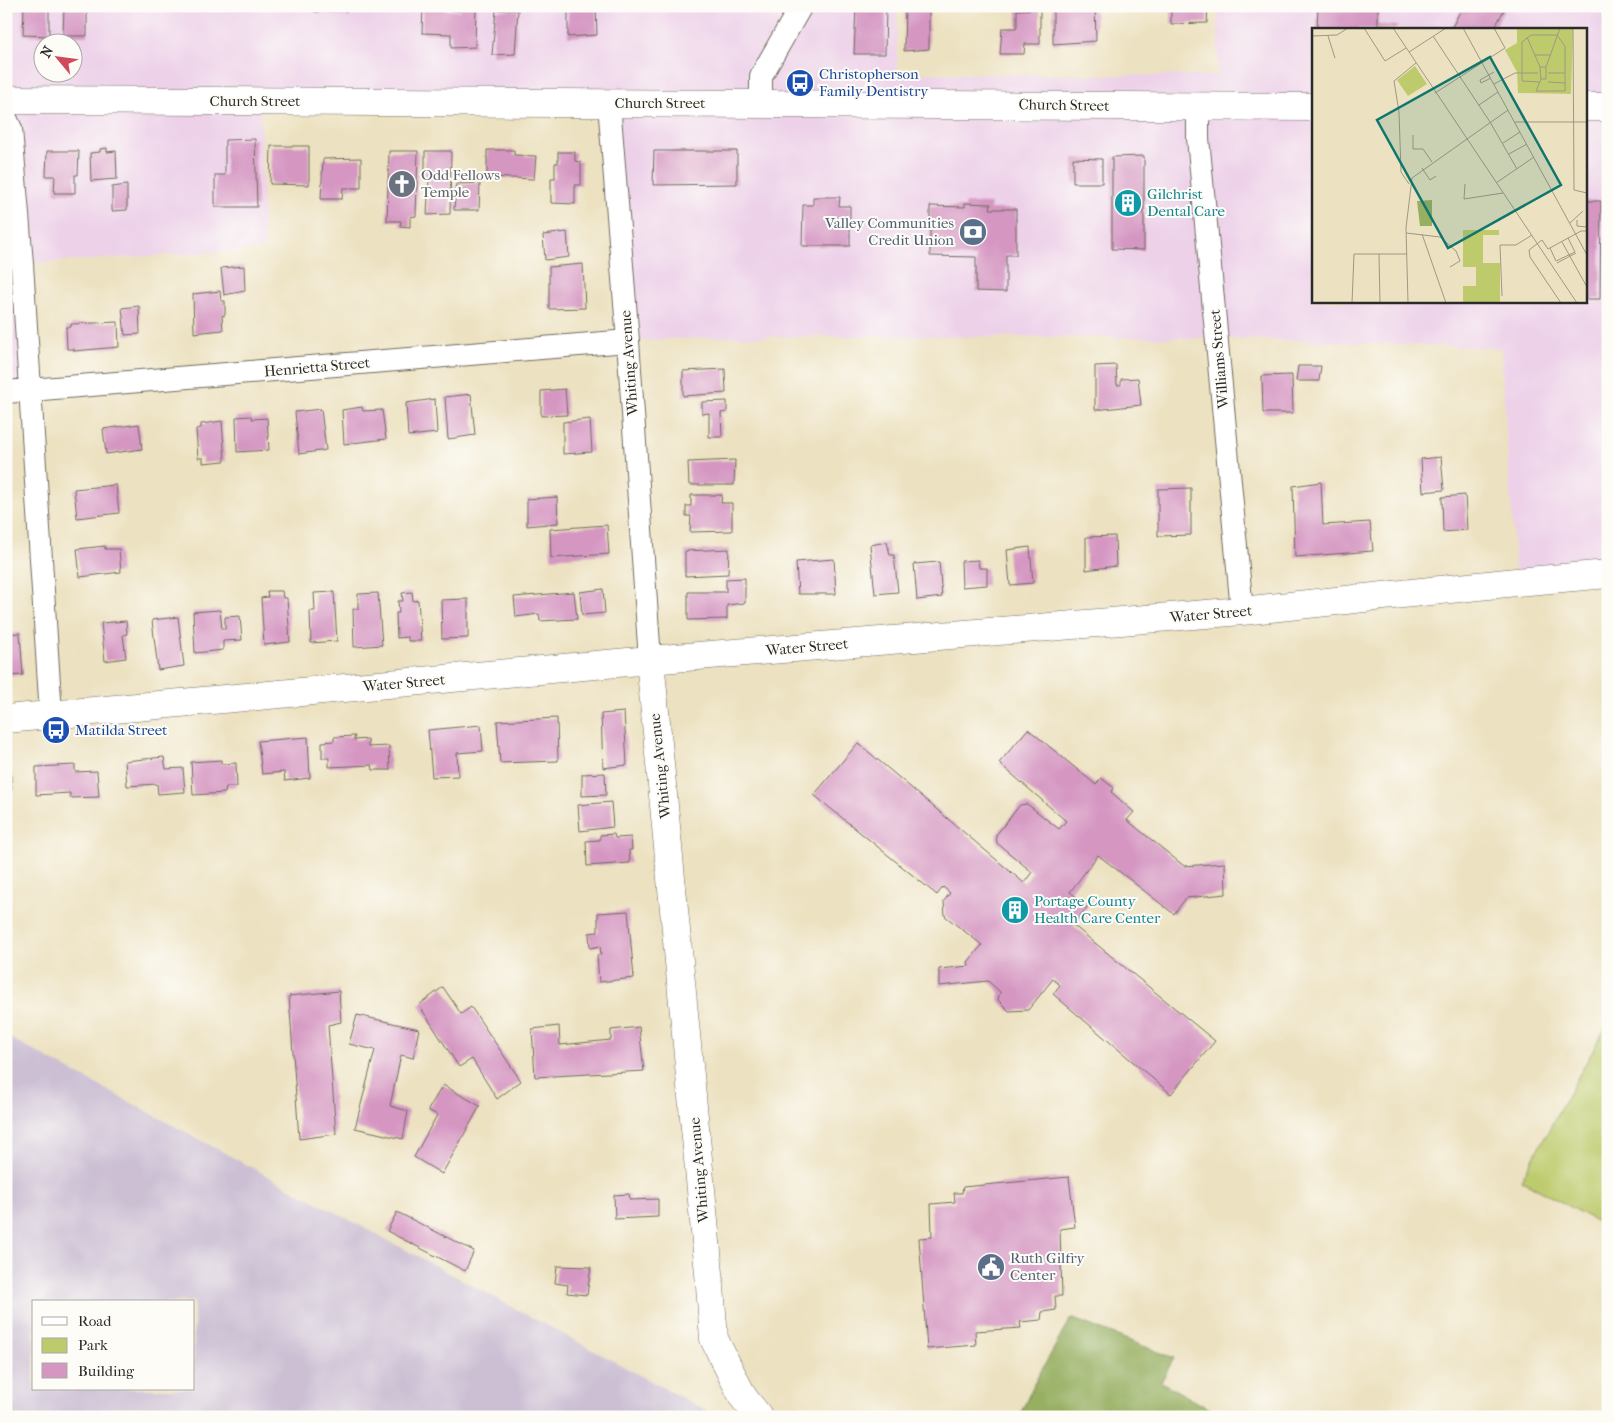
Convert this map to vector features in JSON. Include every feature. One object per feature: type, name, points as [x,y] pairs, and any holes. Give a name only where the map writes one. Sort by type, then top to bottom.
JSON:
[{"type":"street","points":[[761,104],[761,76],[801,6]]},
{"type":"street","name":"Church Street","points":[[6,100],[1312,107]]},
{"type":"street","name":"Whiting Avenue","points":[[609,103],[650,660],[714,1339],[743,1397],[759,1417]]},
{"type":"street","name":"Williams Street","points":[[1198,107],[1198,138],[1242,611]]},
{"type":"street","points":[[1586,107],[1608,107]]},
{"type":"street","points":[[6,118],[11,129],[51,714]]},
{"type":"street","name":"Henrietta Street","points":[[6,392],[628,341]]},
{"type":"street","name":"Water Street","points":[[6,718],[650,660],[1242,611],[1608,574]]},
{"type":"shaded area","points":[[6,6],[897,6],[897,73],[1218,76],[1218,6],[1608,6],[1608,574],[1516,582],[1501,348],[1217,338],[855,336],[724,337],[628,341],[609,103],[260,101],[264,249],[22,264],[31,390],[6,392]]},
{"type":"shaded area","points":[[6,1036],[718,1417],[6,1417]]},
{"type":"green space","points":[[1608,1023],[1608,1228],[1521,1180]]},
{"type":"green space","points":[[1071,1318],[1174,1358],[1161,1382],[1224,1417],[1019,1417],[1035,1382]]},
{"type":"building","points":[[24,6],[49,6],[49,32],[32,32],[32,35],[23,35]]},
{"type":"building","points":[[64,6],[87,6],[87,36],[82,36],[82,32],[63,32]]},
{"type":"building","points":[[315,6],[348,6],[348,11],[315,12]]},
{"type":"building","points":[[423,6],[447,6],[447,10],[460,11],[460,6],[476,6],[475,47],[451,48],[451,34],[422,33]]},
{"type":"building","points":[[568,6],[596,6],[597,35],[568,37]]},
{"type":"building","points":[[856,6],[886,6],[885,54],[854,54]]},
{"type":"building","points":[[905,6],[929,6],[929,49],[904,51]]},
{"type":"building","points":[[1053,6],[1095,6],[1096,41],[1053,44]]},
{"type":"building","points":[[1171,6],[1208,6],[1207,23],[1171,24]]},
{"type":"building","points":[[1318,6],[1378,6],[1378,25],[1397,26],[1396,28],[1317,28]]},
{"type":"building","points":[[1463,6],[1506,6],[1495,28],[1452,28]]},
{"type":"building","points":[[1040,9],[1040,44],[1025,44],[1024,54],[1000,54],[1002,28],[1017,28],[1017,10]]},
{"type":"building","points":[[496,10],[518,10],[515,54],[492,55]]},
{"type":"building","points":[[255,139],[257,207],[215,207],[215,175],[225,175],[225,140]]},
{"type":"building","points":[[271,146],[309,146],[309,185],[270,184]]},
{"type":"building","points":[[107,148],[107,152],[116,151],[117,179],[91,181],[90,153],[100,152],[100,149]]},
{"type":"building","points":[[487,150],[514,150],[514,155],[536,156],[534,179],[487,177]]},
{"type":"building","points":[[47,151],[79,151],[78,175],[75,175],[75,193],[54,193],[55,176],[46,176]]},
{"type":"building","name":"Odd Fellows Temple","points":[[389,151],[418,151],[416,216],[410,217],[410,227],[400,226],[401,221],[387,221]]},
{"type":"building","points":[[425,151],[451,151],[450,214],[427,215],[429,180],[425,179]]},
{"type":"building","points":[[654,151],[737,151],[737,184],[653,185]]},
{"type":"building","points":[[558,152],[575,152],[575,161],[581,162],[581,185],[575,185],[575,204],[551,203],[551,178],[555,178],[555,163],[558,163]]},
{"type":"building","name":"Gilchrist Dental Care","points":[[1144,156],[1144,250],[1112,249],[1112,157]]},
{"type":"building","points":[[361,158],[361,188],[343,188],[342,199],[321,199],[323,159]]},
{"type":"building","points":[[1073,158],[1102,159],[1102,183],[1073,183]]},
{"type":"building","points":[[480,183],[479,210],[454,210],[456,184]]},
{"type":"building","points":[[127,185],[127,210],[112,211],[112,187]]},
{"type":"building","points":[[813,197],[840,197],[839,206],[850,206],[850,246],[802,246],[803,205],[813,205]]},
{"type":"building","points":[[1586,201],[1601,201],[1600,299],[1586,299]]},
{"type":"building","name":"Valley Communities Credit Union","points":[[965,203],[991,204],[990,209],[1016,209],[1016,255],[1006,255],[1006,292],[976,291],[976,257],[930,256],[930,206],[965,207]]},
{"type":"building","points":[[567,232],[569,257],[545,260],[543,235]]},
{"type":"building","points":[[583,264],[585,308],[549,309],[549,267]]},
{"type":"building","points":[[244,266],[245,291],[224,295],[221,268]]},
{"type":"building","points":[[220,291],[221,301],[225,301],[225,315],[222,316],[223,330],[194,333],[193,294]]},
{"type":"building","points":[[139,306],[140,334],[125,335],[122,308]]},
{"type":"building","points":[[118,322],[119,347],[74,351],[74,349],[67,349],[66,327],[71,327],[71,324]]},
{"type":"building","points":[[1116,365],[1117,385],[1121,385],[1121,379],[1138,378],[1141,405],[1095,410],[1095,366]]},
{"type":"building","points":[[1298,366],[1321,366],[1319,381],[1296,381]]},
{"type":"building","points":[[725,369],[726,393],[683,396],[683,371]]},
{"type":"building","points":[[1292,375],[1293,413],[1263,413],[1262,376]]},
{"type":"building","points":[[565,389],[567,415],[541,416],[541,391]]},
{"type":"building","points":[[471,394],[475,435],[448,439],[445,397]]},
{"type":"building","points":[[435,399],[437,433],[408,436],[406,403]]},
{"type":"building","points":[[727,401],[727,412],[721,413],[722,437],[709,437],[709,413],[702,414],[702,402]]},
{"type":"building","points":[[362,407],[363,411],[382,410],[386,439],[344,444],[342,410]]},
{"type":"building","points":[[321,409],[326,450],[299,454],[295,412]]},
{"type":"building","points":[[251,416],[252,419],[267,418],[269,450],[237,452],[236,417]]},
{"type":"building","points":[[590,419],[592,452],[563,454],[563,422]]},
{"type":"building","points":[[222,421],[225,461],[203,463],[203,458],[198,458],[196,429],[201,428],[201,424]]},
{"type":"building","points":[[139,424],[142,449],[106,454],[103,429]]},
{"type":"building","points":[[1441,457],[1444,490],[1423,492],[1421,459]]},
{"type":"building","points":[[735,460],[734,485],[689,485],[688,462]]},
{"type":"building","points":[[1321,482],[1323,525],[1370,522],[1373,551],[1295,557],[1293,486]]},
{"type":"building","points":[[116,485],[119,513],[77,518],[74,489]]},
{"type":"building","points":[[1191,488],[1191,535],[1158,536],[1158,489]]},
{"type":"building","points":[[691,495],[722,495],[721,503],[732,503],[732,531],[690,532],[691,516],[686,516],[686,506],[691,506]]},
{"type":"building","points":[[1465,495],[1467,530],[1443,532],[1442,497]]},
{"type":"building","points":[[557,497],[558,523],[527,526],[527,499]]},
{"type":"building","points":[[607,525],[609,554],[551,558],[550,529]]},
{"type":"building","points":[[1115,536],[1116,566],[1086,570],[1086,537]]},
{"type":"building","points":[[887,542],[890,555],[894,555],[898,592],[875,594],[870,545]]},
{"type":"building","points":[[105,546],[105,549],[119,549],[121,572],[80,577],[77,549]]},
{"type":"building","points":[[1030,547],[1033,583],[1010,585],[1007,550]]},
{"type":"building","points":[[729,549],[728,574],[685,576],[685,551]]},
{"type":"building","points":[[834,559],[836,594],[798,594],[796,562]]},
{"type":"building","points":[[978,560],[979,568],[987,568],[987,585],[962,587],[961,561]]},
{"type":"building","points":[[939,562],[942,597],[917,600],[914,564]]},
{"type":"building","points":[[745,578],[745,603],[727,605],[727,619],[688,620],[688,592],[726,592],[726,579]]},
{"type":"building","points":[[603,589],[605,613],[582,615],[580,592]]},
{"type":"building","points":[[267,591],[282,591],[283,598],[287,598],[290,642],[264,645],[261,598],[268,597]]},
{"type":"building","points":[[334,592],[337,641],[311,643],[310,611],[315,611],[314,593]]},
{"type":"building","points":[[412,592],[413,601],[418,600],[421,641],[408,641],[408,637],[397,638],[396,613],[399,613],[398,601],[403,601],[402,593]]},
{"type":"building","points":[[574,592],[577,619],[540,621],[539,614],[516,617],[514,597]]},
{"type":"building","points":[[378,593],[382,645],[354,647],[353,609],[358,609],[358,594]]},
{"type":"building","points":[[468,599],[468,638],[442,639],[441,600]]},
{"type":"building","points":[[220,610],[222,629],[225,629],[225,617],[240,616],[242,640],[223,641],[223,650],[195,653],[193,612]]},
{"type":"building","points":[[178,617],[184,666],[158,670],[152,620]]},
{"type":"building","points":[[126,621],[127,634],[123,635],[126,658],[105,661],[101,623]]},
{"type":"building","points":[[20,633],[23,675],[6,676],[6,634]]},
{"type":"building","points":[[624,712],[627,765],[603,768],[601,714]]},
{"type":"building","points":[[557,718],[558,761],[500,763],[497,721]]},
{"type":"building","points":[[481,725],[483,751],[457,753],[458,776],[432,777],[428,730]]},
{"type":"building","name":"Portage County Health Care Center","points":[[1028,729],[1096,785],[1101,778],[1114,788],[1111,792],[1134,812],[1127,820],[1184,866],[1225,863],[1226,894],[1186,898],[1174,914],[1098,855],[1070,892],[1088,906],[1073,925],[1215,1041],[1171,1094],[1053,994],[1060,985],[1053,979],[1028,1010],[1009,1011],[998,1000],[1000,992],[988,981],[939,986],[939,969],[969,966],[968,962],[982,945],[945,916],[944,901],[950,893],[943,887],[937,895],[814,795],[858,743],[1024,883],[1032,872],[997,843],[996,835],[1020,805],[1027,804],[1059,829],[1066,821],[999,763]]},
{"type":"building","points":[[355,736],[354,740],[368,739],[368,747],[389,746],[390,770],[373,770],[372,765],[329,767],[329,758],[322,758],[322,742],[334,741],[334,737]]},
{"type":"building","points":[[308,737],[310,778],[285,781],[284,772],[262,774],[258,741]]},
{"type":"building","points":[[9,752],[12,789],[6,790],[6,753]]},
{"type":"building","points":[[164,757],[166,769],[183,768],[185,792],[158,794],[157,784],[127,786],[125,761]]},
{"type":"building","points":[[221,760],[221,764],[236,763],[237,787],[226,787],[225,793],[193,795],[191,762]]},
{"type":"building","points":[[75,765],[75,772],[97,771],[99,797],[70,798],[70,793],[36,795],[36,767]]},
{"type":"building","points":[[605,773],[606,795],[582,796],[582,774]]},
{"type":"building","points":[[611,802],[613,827],[580,831],[578,805]]},
{"type":"building","points":[[614,834],[615,838],[631,837],[630,863],[587,866],[586,841],[600,840],[600,835]]},
{"type":"building","points":[[628,911],[634,978],[599,982],[597,955],[601,955],[600,946],[590,948],[589,933],[598,932],[598,913]]},
{"type":"building","points":[[443,987],[461,1014],[471,1007],[521,1081],[497,1099],[472,1059],[459,1067],[419,1005]]},
{"type":"building","points":[[339,991],[341,1022],[328,1025],[336,1134],[299,1139],[289,996]]},
{"type":"building","points":[[357,1015],[419,1029],[413,1058],[401,1055],[390,1106],[408,1111],[403,1139],[355,1128],[375,1050],[349,1044]]},
{"type":"building","points":[[559,1026],[560,1045],[611,1040],[611,1030],[639,1027],[644,1071],[535,1077],[532,1029]]},
{"type":"building","points":[[443,1085],[480,1106],[442,1174],[414,1157],[437,1115],[428,1110]]},
{"type":"building","name":"Ruth Gilfry Center","points":[[1069,1177],[1075,1227],[1060,1229],[1062,1296],[1055,1296],[1056,1310],[1042,1312],[1041,1320],[1020,1322],[1021,1328],[975,1331],[976,1345],[927,1349],[919,1238],[932,1237],[931,1204],[955,1202],[954,1193],[962,1193],[963,1187]]},
{"type":"building","points":[[629,1194],[630,1200],[658,1199],[658,1217],[615,1219],[614,1195]]},
{"type":"building","points":[[397,1212],[474,1251],[465,1271],[387,1231]]},
{"type":"building","points":[[557,1266],[591,1267],[587,1295],[567,1293],[568,1285],[555,1283]]},
{"type":"place","name":"Christopherson Family Dentistry","points":[[800,83]]},
{"type":"place","name":"Odd Fellows Temple","points":[[402,184]]},
{"type":"place","name":"Gilchrist Dental Care","points":[[1128,203]]},
{"type":"place","name":"Valley Communities Credit Union","points":[[973,232]]},
{"type":"place","name":"Matilda Street","points":[[56,730]]},
{"type":"place","name":"Portage County Health Care Center","points":[[1015,910]]},
{"type":"place","name":"Ruth Gilfry Center","points":[[991,1267]]}]
